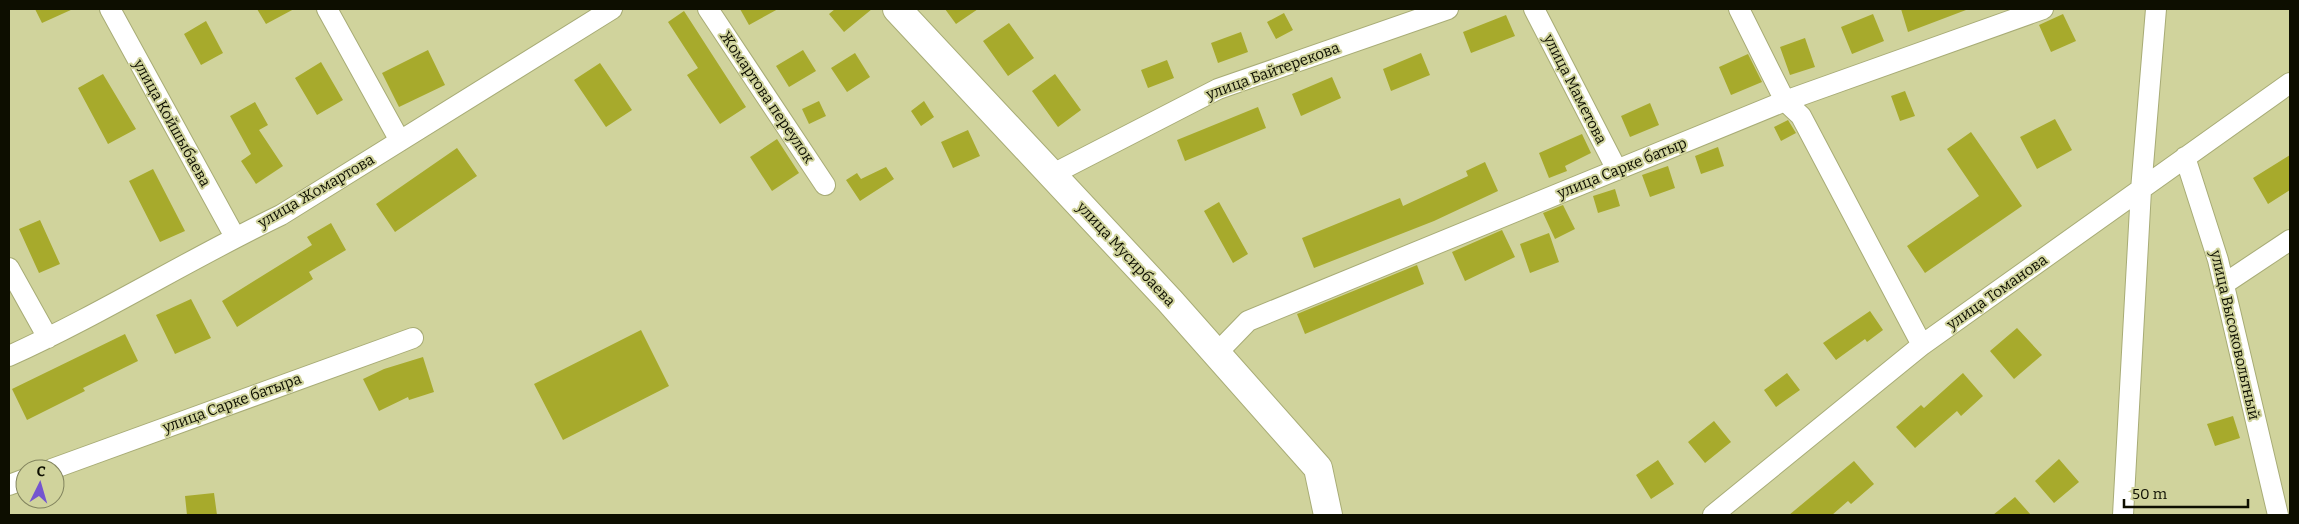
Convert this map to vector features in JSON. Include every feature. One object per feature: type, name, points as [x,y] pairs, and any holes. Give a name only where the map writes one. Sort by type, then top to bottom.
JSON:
[{"type":"street","name":"улица Койшыбаева","points":[[110,9],[235,237]]},
{"type":"street","points":[[327,9],[400,141]]},
{"type":"street","name":"улица Жомартова","points":[[9,356],[48,338],[235,237],[281,215],[612,9]]},
{"type":"street","name":"Жомартова переулок","points":[[708,9],[825,185]]},
{"type":"street","name":"улица Мусирбаева","points":[[897,9],[1217,353],[1318,468],[1328,515]]},
{"type":"street","name":"улица Байтерекова","points":[[1051,175],[1218,89],[1448,9]]},
{"type":"street","name":"улица Маметова","points":[[1534,9],[1617,170]]},
{"type":"street","points":[[1739,9],[1784,101],[1801,116],[1922,345]]},
{"type":"street","name":"улица Сарке батыр","points":[[1217,353],[1248,320],[1784,101],[2043,9]]},
{"type":"street","points":[[2123,515],[2141,190],[2156,9]]},
{"type":"street","name":"улица Томанова","points":[[1713,515],[1922,345],[2290,83]]},
{"type":"street","name":"улица Высоковольтный","points":[[2186,157],[2224,284],[2278,515]]},
{"type":"street","points":[[2224,284],[2290,240]]},
{"type":"street","points":[[9,268],[48,338]]},
{"type":"street","name":"улица Сарке батыра","points":[[65,464],[413,338]]},
{"type":"building","points":[[35,9],[73,9],[42,23]]},
{"type":"building","points":[[257,9],[294,9],[266,24]]},
{"type":"building","points":[[740,9],[778,9],[749,25]]},
{"type":"building","points":[[835,9],[872,9],[844,32],[829,14]]},
{"type":"building","points":[[945,9],[978,9],[956,24]]},
{"type":"building","points":[[1901,9],[1966,9],[1966,10],[1908,32]]},
{"type":"building","points":[[684,11],[746,107],[720,124],[687,75],[698,68],[668,22]]},
{"type":"building","points":[[1284,13],[1293,30],[1276,39],[1267,22]]},
{"type":"building","points":[[1873,14],[1884,41],[1852,54],[1841,27]]},
{"type":"building","points":[[2063,14],[2076,41],[2051,52],[2039,25]]},
{"type":"building","points":[[1506,15],[1515,36],[1471,53],[1463,32]]},
{"type":"building","points":[[206,21],[223,53],[201,65],[184,34]]},
{"type":"building","points":[[1009,23],[1034,58],[1008,76],[983,41]]},
{"type":"building","points":[[1241,32],[1248,52],[1218,63],[1211,43]]},
{"type":"building","points":[[1805,38],[1815,67],[1790,75],[1780,47]]},
{"type":"building","points":[[428,50],[445,85],[399,107],[382,73]]},
{"type":"building","points":[[803,50],[816,71],[789,87],[776,66]]},
{"type":"building","points":[[855,53],[870,77],[847,92],[831,68]]},
{"type":"building","points":[[1421,53],[1430,75],[1391,91],[1383,69]]},
{"type":"building","points":[[1748,54],[1762,82],[1731,95],[1719,67]]},
{"type":"building","points":[[1167,60],[1174,78],[1148,88],[1141,70]]},
{"type":"building","points":[[321,62],[343,100],[317,115],[295,78]]},
{"type":"building","points":[[600,63],[632,110],[606,127],[574,80]]},
{"type":"building","points":[[103,74],[136,129],[108,144],[78,88]]},
{"type":"building","points":[[1055,74],[1081,110],[1058,127],[1032,91]]},
{"type":"building","points":[[1332,77],[1341,98],[1301,116],[1292,94]]},
{"type":"building","points":[[1905,91],[1915,116],[1900,121],[1891,96]]},
{"type":"building","points":[[819,101],[826,116],[809,124],[802,109]]},
{"type":"building","points":[[924,101],[934,117],[921,126],[911,111]]},
{"type":"building","points":[[255,102],[268,125],[259,130],[283,166],[256,184],[241,161],[251,154],[230,116]]},
{"type":"building","points":[[1650,103],[1659,125],[1630,137],[1621,116]]},
{"type":"building","points":[[1258,107],[1266,128],[1185,161],[1177,140]]},
{"type":"building","points":[[2055,119],[2072,150],[2037,169],[2020,137]]},
{"type":"building","points":[[1788,120],[1796,133],[1781,141],[1774,127]]},
{"type":"building","points":[[968,130],[980,156],[953,168],[941,142]]},
{"type":"building","points":[[1971,132],[2022,206],[1925,273],[1907,246],[1979,196],[1947,149]]},
{"type":"building","points":[[1582,134],[1591,153],[1565,166],[1567,171],[1549,178],[1539,153]]},
{"type":"building","points":[[777,139],[799,173],[772,191],[750,157]]},
{"type":"building","points":[[1718,147],[1724,166],[1701,174],[1695,156]]},
{"type":"building","points":[[457,148],[477,176],[395,232],[376,204]]},
{"type":"building","points":[[2290,155],[2290,190],[2268,204],[2253,178]]},
{"type":"building","points":[[1485,162],[1498,191],[1434,221],[1314,268],[1302,238],[1400,198],[1403,206],[1468,176],[1466,171]]},
{"type":"building","points":[[1668,166],[1675,188],[1650,197],[1642,175]]},
{"type":"building","points":[[886,167],[894,179],[860,201],[846,180],[857,173],[861,179]]},
{"type":"building","points":[[153,169],[185,231],[160,242],[129,181]]},
{"type":"building","points":[[1615,189],[1620,206],[1598,213],[1593,196]]},
{"type":"building","points":[[1219,202],[1248,254],[1233,263],[1204,211]]},
{"type":"building","points":[[1563,205],[1575,229],[1555,239],[1543,213]]},
{"type":"building","points":[[40,220],[60,264],[39,273],[19,229]]},
{"type":"building","points":[[331,223],[346,250],[309,272],[313,279],[237,327],[222,301],[312,245],[307,237]]},
{"type":"building","points":[[1502,230],[1515,257],[1465,281],[1452,252]]},
{"type":"building","points":[[1549,233],[1559,262],[1530,273],[1520,244]]},
{"type":"building","points":[[1417,265],[1424,284],[1305,334],[1297,314]]},
{"type":"building","points":[[191,299],[211,338],[175,354],[156,315]]},
{"type":"building","points":[[1870,311],[1883,330],[1867,342],[1865,339],[1836,360],[1823,343]]},
{"type":"building","points":[[2017,328],[2042,355],[2014,379],[1990,351]]},
{"type":"building","points":[[641,330],[669,386],[563,440],[534,384]]},
{"type":"building","points":[[125,334],[138,361],[83,388],[85,391],[27,420],[12,389]]},
{"type":"building","points":[[423,357],[434,392],[409,400],[408,397],[379,411],[363,379],[384,369]]},
{"type":"building","points":[[1787,373],[1800,390],[1776,407],[1764,390]]},
{"type":"building","points":[[1963,373],[1983,396],[1961,416],[1957,411],[1915,448],[1896,427],[1921,405],[1924,408]]},
{"type":"building","points":[[2233,416],[2240,438],[2215,446],[2207,424]]},
{"type":"building","points":[[1714,421],[1731,442],[1705,463],[1688,442]]},
{"type":"building","points":[[2059,459],[2079,482],[2054,503],[2035,481]]},
{"type":"building","points":[[1658,460],[1674,484],[1651,499],[1636,475]]},
{"type":"building","points":[[1854,461],[1874,484],[1851,504],[1848,501],[1832,515],[1789,515]]},
{"type":"building","points":[[214,493],[217,515],[187,515],[185,496]]},
{"type":"building","points":[[2015,497],[2031,515],[1993,515]]}]
